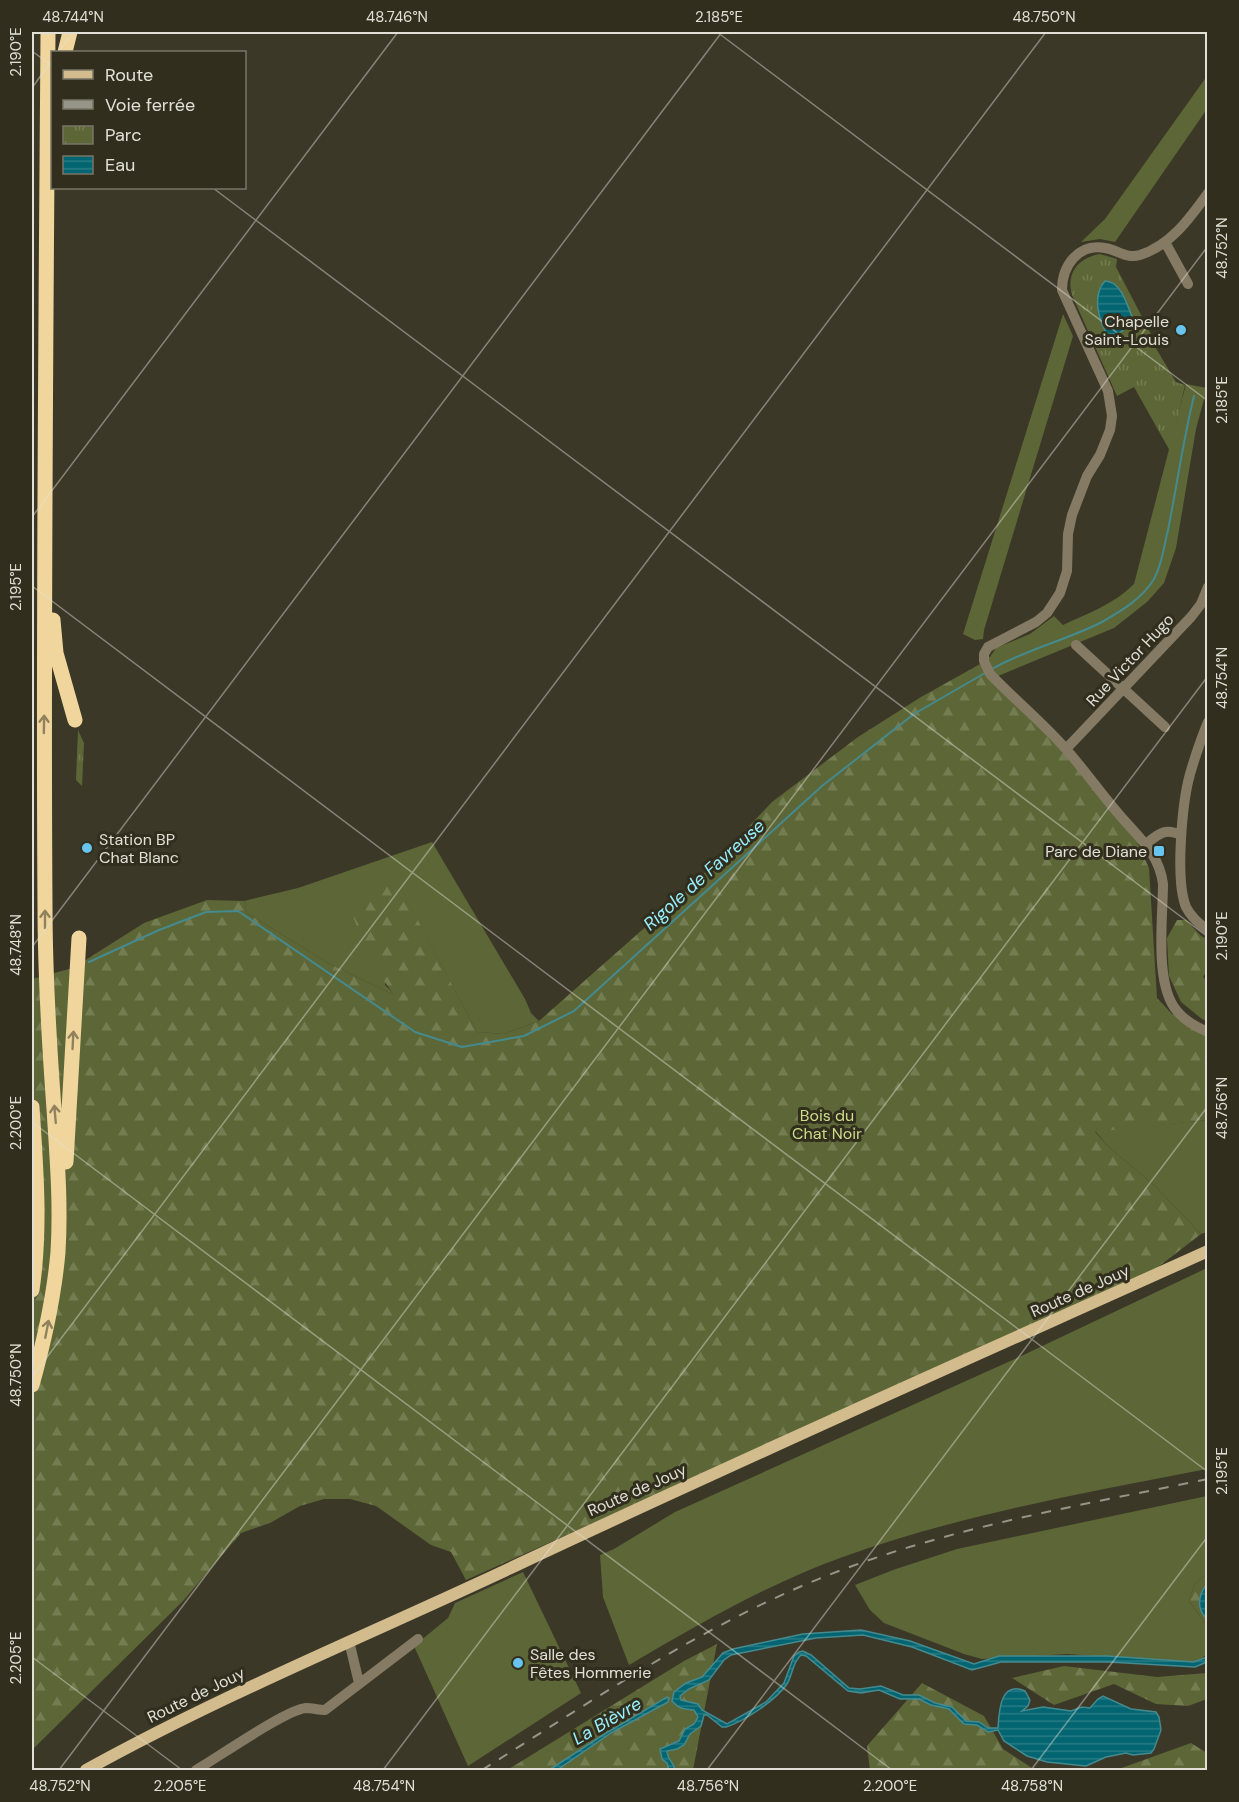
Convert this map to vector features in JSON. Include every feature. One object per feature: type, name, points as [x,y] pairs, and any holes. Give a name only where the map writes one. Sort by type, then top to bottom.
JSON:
[{"type":"highway","points":[[32,1386],[44,1340],[55,1278],[59,1200],[45,931],[45,608],[50,106],[48,32]]},
{"type":"highway","points":[[65,51],[70,32]]},
{"type":"highway","points":[[45,608],[53,620],[56,653],[75,720]]},
{"type":"highway","points":[[59,1200],[66,1181],[78,938]]},
{"type":"highway","points":[[32,1107],[37,1190],[37,1238],[32,1290]]},
{"type":"main road","name":"Route de Jouy","points":[[86,1770],[184,1717],[662,1496],[749,1460],[1208,1251]]},
{"type":"street","points":[[1208,193],[1183,226],[1165,242],[1132,257],[1107,248],[1092,248],[1075,255],[1064,272],[1062,290],[1108,391],[1112,416],[1110,430],[1103,449],[1084,482],[1072,515],[1068,534],[1065,577],[1054,604],[1036,622],[992,643],[986,650],[986,668],[1066,749],[1130,827],[1147,843],[1159,865],[1163,884],[1161,957],[1163,978],[1175,1010],[1197,1027],[1208,1032]]},
{"type":"street","points":[[1165,242],[1188,284]]},
{"type":"street","name":"Rue Victor Hugo","points":[[1066,749],[1191,617],[1201,604],[1208,587]]},
{"type":"street","points":[[1076,645],[1165,727]]},
{"type":"street","points":[[1208,722],[1189,777],[1181,835],[1182,891],[1186,907],[1198,924],[1208,930]]},
{"type":"street","points":[[1147,843],[1163,831],[1168,830],[1181,835]]},
{"type":"street","points":[[196,1770],[267,1726],[299,1710],[305,1708],[325,1710],[418,1640]]},
{"type":"street","points":[[349,1641],[358,1683]]},
{"type":"green space","points":[[1207,76],[1207,109],[1115,242],[1100,239],[1081,242],[1105,219]]},
{"type":"green space","points":[[1100,254],[1117,259],[1116,267],[1152,336],[1151,340],[1176,382],[1185,385],[1170,451],[1134,387],[1117,396],[1072,295],[1071,280],[1075,268],[1086,259]]},
{"type":"green space","points":[[1063,314],[1073,336],[983,639],[975,640],[963,634]]},
{"type":"green space","points":[[1186,384],[1207,388],[1196,429],[1176,548],[1164,583],[1147,602],[1114,628],[998,676],[993,673],[987,657],[990,657],[996,648],[1030,634],[1054,616],[1063,625],[1092,612],[1110,603],[1134,584]]},
{"type":"green space","name":"Bois du Chat Noir","points":[[982,663],[1055,737],[1130,827],[1149,868],[1157,998],[1172,1014],[1207,1026],[1207,1120],[1095,1132],[1110,1148],[1154,1185],[1201,1234],[1149,1274],[466,1580],[451,1552],[431,1545],[376,1506],[350,1499],[324,1499],[300,1506],[270,1523],[241,1533],[183,1601],[32,1750],[32,979],[73,968],[144,923],[207,900],[244,901],[247,913],[328,963],[394,995],[372,964],[354,919],[350,901],[394,875],[477,1032],[504,1034],[539,1021],[693,885],[772,802],[858,737],[921,697]]},
{"type":"green space","points":[[78,730],[84,743],[82,786],[76,780]]},
{"type":"green space","points":[[432,842],[525,999],[531,1013],[539,1021],[504,1034],[477,1032],[394,876],[385,985],[396,996],[328,963],[247,913],[244,901],[298,888]]},
{"type":"green space","points":[[1177,920],[1186,920],[1201,936],[1207,939],[1207,971],[1203,977],[1207,981],[1207,1021],[1181,1002],[1169,976],[1167,938]]},
{"type":"green space","points":[[1207,1120],[1207,1232],[1201,1234],[1154,1185],[1110,1148],[1095,1131]]},
{"type":"green space","points":[[1207,1268],[1207,1469],[1068,1496],[976,1517],[840,1558],[759,1593],[629,1665],[603,1597],[600,1555],[675,1512],[1017,1358]]},
{"type":"green space","points":[[1207,1496],[1207,1574],[1195,1583],[1189,1601],[1207,1626],[1207,1654],[1197,1663],[1067,1654],[982,1659],[884,1623],[870,1610],[855,1585],[957,1549]]},
{"type":"green space","points":[[523,1572],[581,1693],[468,1766],[414,1646],[448,1618],[455,1603]]},
{"type":"green space","points":[[1207,1574],[1207,1584],[1202,1593],[1200,1606],[1207,1619],[1207,1626],[1189,1601],[1195,1583]]},
{"type":"green space","points":[[717,1644],[693,1770],[507,1770],[684,1661]]},
{"type":"green space","points":[[1064,1666],[1157,1677],[1207,1673],[1207,1699],[1188,1706],[1156,1704],[1114,1684],[1054,1705],[1012,1678]]},
{"type":"green space","points":[[922,1683],[984,1716],[1003,1749],[1035,1770],[870,1770],[867,1746]]},
{"type":"green space","points":[[1191,1743],[1207,1753],[1207,1770],[1116,1770]]},
{"type":"water","points":[[1105,281],[1116,285],[1120,290],[1134,322],[1111,339],[1103,326],[1098,310],[1098,294]]},
{"type":"water","points":[[1207,1584],[1207,1619],[1201,1611],[1200,1602]]},
{"type":"water","points":[[861,1630],[910,1641],[974,1664],[999,1656],[1107,1656],[1194,1662],[1207,1657],[1207,1662],[1195,1667],[1109,1662],[1001,1662],[972,1670],[912,1647],[863,1635],[816,1638],[731,1655],[724,1660],[709,1680],[680,1696],[681,1700],[698,1704],[702,1710],[727,1724],[766,1702],[784,1683],[794,1656],[803,1651],[811,1655],[849,1688],[881,1686],[903,1695],[919,1695],[935,1703],[952,1707],[966,1721],[979,1722],[988,1728],[998,1728],[1002,1699],[1010,1690],[1017,1689],[1025,1691],[1030,1700],[1028,1706],[1022,1711],[1043,1707],[1071,1711],[1082,1707],[1090,1708],[1103,1696],[1131,1709],[1156,1712],[1161,1730],[1151,1753],[1133,1755],[1126,1753],[1106,1757],[1086,1766],[1047,1762],[1027,1756],[1004,1741],[998,1730],[988,1732],[977,1725],[964,1724],[949,1709],[931,1705],[919,1699],[900,1699],[879,1690],[861,1693],[848,1691],[806,1656],[801,1655],[782,1690],[751,1715],[734,1724],[722,1727],[704,1715],[701,1726],[690,1734],[684,1745],[667,1751],[675,1770],[669,1770],[667,1763],[662,1759],[660,1749],[679,1741],[685,1729],[694,1724],[698,1717],[694,1710],[677,1706],[672,1701],[674,1692],[686,1683],[702,1677],[723,1653],[803,1634]]},
{"type":"water","points":[[667,1697],[668,1702],[611,1733],[557,1770],[549,1770],[603,1735]]},
{"type":"waterway","name":"Rigole de Favreuse","points":[[992,669],[1102,622],[1131,604],[1149,586],[1157,574],[1163,555],[1194,396]]},
{"type":"waterway","name":"Rigole de Favreuse","points":[[89,962],[159,930],[206,912],[238,911],[415,1032],[462,1047],[524,1036],[574,1011],[822,786],[914,714],[985,673]]},
{"type":"railway","points":[[482,1770],[647,1666],[732,1619],[821,1578],[868,1560],[963,1532],[1208,1479]]},
{"type":"place","name":"Chapelle Saint-Louis","points":[[1181,330]]},
{"type":"place","name":"Station BP Chat Blanc","points":[[87,848]]},
{"type":"place","name":"Parc de Diane","points":[[1159,851]]},
{"type":"place","name":"Salle des Fêtes Hommerie","points":[[518,1663]]},
{"type":"water label","name":"La Bièvre","points":[[607,1721]]}]
